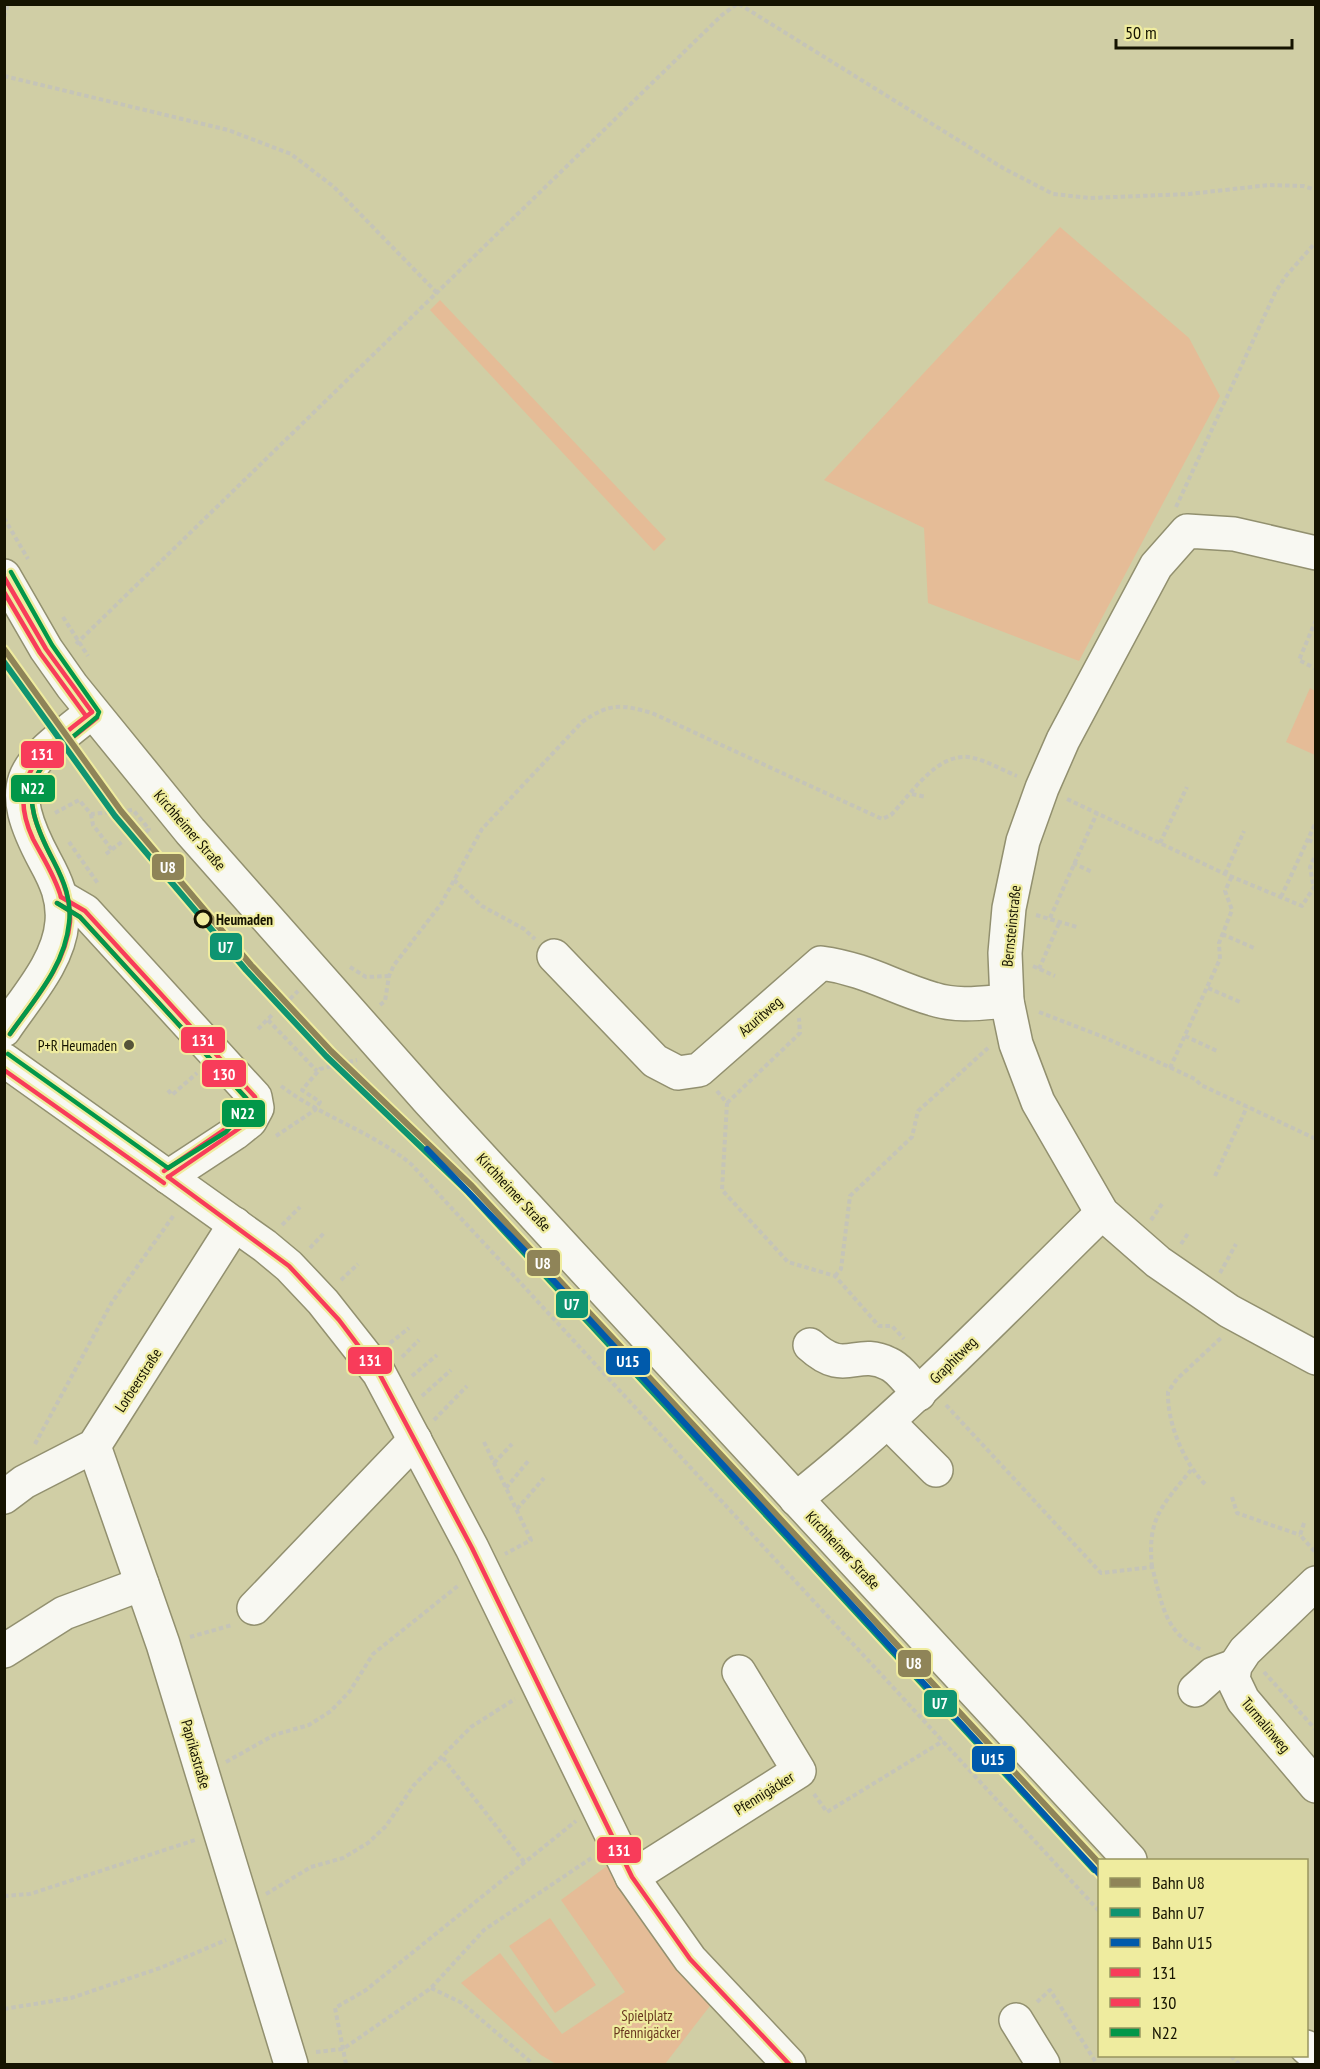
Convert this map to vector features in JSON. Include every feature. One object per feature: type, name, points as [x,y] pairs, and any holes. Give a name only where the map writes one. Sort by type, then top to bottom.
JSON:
[{"type":"street","points":[[1187,531],[1234,534],[1316,553]]},
{"type":"street","name":"Bernsteinstraße","points":[[1187,531],[1156,566],[1063,740],[1042,788],[1023,840],[1009,908],[1005,953],[1007,1001],[1016,1044],[1038,1102],[1102,1214],[1158,1262],[1238,1316],[1316,1358]]},
{"type":"street","name":"Kirchheimer Straße","points":[[17,568],[46,649],[92,712],[190,831],[360,1023],[1129,1859]]},
{"type":"street","points":[[4,1030],[54,954],[61,934],[61,897],[25,821],[20,804],[21,789],[35,761],[92,712]]},
{"type":"street","points":[[61,897],[85,911],[255,1097],[256,1108],[246,1125],[181,1185]]},
{"type":"street","points":[[554,956],[655,1061],[678,1073],[699,1070]]},
{"type":"street","name":"Azuritweg","points":[[699,1070],[821,963],[851,967],[933,999],[955,1004],[1007,1001]]},
{"type":"street","points":[[4,1060],[235,1224],[289,1266],[323,1302],[379,1373],[481,1567],[613,1843],[632,1877],[690,1959],[789,2064]]},
{"type":"street","name":"Graphitweg","points":[[796,1499],[924,1389],[1102,1214]]},
{"type":"street","name":"Lorbeerstraße","points":[[94,1446],[235,1224]]},
{"type":"street","points":[[810,1345],[823,1357],[837,1363],[878,1359],[892,1365],[924,1389]]},
{"type":"street","points":[[888,1422],[936,1470]]},
{"type":"street","points":[[243,1616],[408,1427]]},
{"type":"street","points":[[14,1490],[94,1446]]},
{"type":"street","name":"Paprikastraße","points":[[94,1446],[164,1644],[202,1776],[290,2060]]},
{"type":"street","points":[[1201,1696],[1213,1674],[1238,1665],[1316,1583]]},
{"type":"street","points":[[4,1651],[64,1613],[142,1584]]},
{"type":"street","name":"Turmalinweg","points":[[1238,1665],[1243,1700],[1316,1786]]},
{"type":"street","name":"Pfennigäcker","points":[[632,1877],[799,1771],[739,1672]]},
{"type":"street","points":[[1016,2020],[1043,2064]]},
{"type":"path","points":[[4,17],[8,4]]},
{"type":"path","points":[[79,642],[722,15],[738,4],[1003,168],[1053,194],[1090,198],[1189,194],[1269,185],[1303,186],[1316,190]]},
{"type":"path","points":[[4,76],[228,130],[291,154],[334,187],[438,294]]},
{"type":"path","points":[[1187,531],[1175,511],[1179,496],[1276,291],[1316,242]]},
{"type":"path","points":[[4,518],[17,568]]},
{"type":"path","points":[[58,609],[89,658]]},
{"type":"path","points":[[1316,620],[1299,660],[1316,669]]},
{"type":"path","points":[[360,1023],[385,1001],[388,976],[394,964],[441,904],[482,829],[582,722],[602,708],[623,705],[652,713],[882,819],[891,815],[935,768],[952,758],[970,757],[1097,813],[1225,874],[1302,906],[1314,884],[1310,867],[1316,854]]},
{"type":"path","points":[[1160,843],[1187,787]]},
{"type":"path","points":[[912,794],[926,797],[917,788]]},
{"type":"path","points":[[54,814],[79,800],[91,814],[93,825],[112,850]]},
{"type":"path","points":[[91,814],[133,810],[149,829],[145,833]]},
{"type":"path","points":[[1050,918],[1097,813]]},
{"type":"path","points":[[1281,897],[1316,822]]},
{"type":"path","points":[[1225,874],[1245,831]]},
{"type":"path","points":[[1308,840],[1316,843]]},
{"type":"path","points":[[106,854],[123,841]]},
{"type":"path","points":[[1073,863],[1092,872]]},
{"type":"path","points":[[1170,1068],[1220,959],[1219,943],[1232,910],[1225,891],[1232,876]]},
{"type":"path","points":[[454,880],[483,906],[524,929],[554,956]]},
{"type":"path","points":[[1009,908],[1077,927]]},
{"type":"path","points":[[1039,969],[1060,921]]},
{"type":"path","points":[[1222,934],[1254,948]]},
{"type":"path","points":[[344,960],[351,969],[366,977],[388,976]]},
{"type":"path","points":[[1208,988],[1240,1002]]},
{"type":"path","points":[[727,1103],[800,1033],[799,1017],[782,997]]},
{"type":"path","points":[[1007,1001],[1106,1038],[1316,1139]]},
{"type":"path","points":[[258,1029],[273,1014]]},
{"type":"path","points":[[268,1020],[316,1071]]},
{"type":"path","points":[[1185,1036],[1217,1051]]},
{"type":"path","points":[[835,1276],[841,1269],[850,1196],[912,1137],[918,1111],[986,1049],[1016,1044]]},
{"type":"path","points":[[361,1056],[354,1063],[316,1071],[302,1090],[320,1102],[315,1110],[370,1135],[411,1164],[1098,1910]]},
{"type":"path","points":[[699,1070],[727,1103],[723,1190],[788,1262],[835,1276],[879,1326],[892,1326],[907,1342]]},
{"type":"path","points":[[1215,1176],[1247,1107]]},
{"type":"path","points":[[14,1490],[34,1444],[112,1302],[167,1221],[181,1185]]},
{"type":"path","points":[[282,1226],[300,1207]]},
{"type":"path","points":[[308,1251],[324,1233]]},
{"type":"path","points":[[339,1283],[358,1264]]},
{"type":"path","points":[[1205,1484],[1191,1470],[1172,1420],[1168,1392],[1177,1379],[1221,1338],[1238,1316]]},
{"type":"path","points":[[400,1358],[390,1343],[409,1328]]},
{"type":"path","points":[[408,1427],[451,1370]]},
{"type":"path","points":[[408,1427],[467,1386]]},
{"type":"path","points":[[924,1389],[1101,1573],[1152,1567]]},
{"type":"path","points":[[202,1776],[274,1735],[309,1725],[331,1711],[350,1691],[360,1671],[373,1654],[481,1567],[531,1540],[484,1443]]},
{"type":"path","points":[[494,1463],[512,1444]]},
{"type":"path","points":[[506,1488],[529,1460]]},
{"type":"path","points":[[1191,1470],[1157,1513],[1149,1541],[1152,1567],[1167,1622],[1188,1644],[1238,1665],[1316,1730]]},
{"type":"path","points":[[517,1509],[544,1478]]},
{"type":"path","points":[[1232,1497],[1237,1513],[1300,1535],[1316,1554]]},
{"type":"path","points":[[1300,1535],[1305,1523]]},
{"type":"path","points":[[164,1644],[243,1616]]},
{"type":"path","points":[[4,2010],[71,1998],[160,1968],[246,1920],[311,1867],[343,1858],[368,1843],[386,1826],[414,1785],[471,1727],[538,1683]]},
{"type":"path","points":[[799,1771],[827,1812],[942,1742]]},
{"type":"path","points":[[443,1758],[524,1862]]},
{"type":"path","points":[[346,2064],[335,2008],[366,1990],[596,1805]]},
{"type":"path","points":[[4,1896],[30,1894],[219,1832]]},
{"type":"path","points":[[290,2060],[343,2049],[431,1988],[484,1930],[613,1843]]},
{"type":"path","points":[[431,1988],[462,2003],[533,2064]]},
{"type":"path","points":[[1016,2020],[1050,1990],[1097,2064]]},
{"type":"green space","points":[[1060,227],[1189,338],[1220,396],[1079,661],[928,603],[924,528],[824,480]]},
{"type":"green space","points":[[440,300],[666,539],[654,551],[430,310]]},
{"type":"green space","points":[[1310,688],[1315,691],[1315,755],[1286,742]]},
{"type":"green space","name":"Spielplatz Pfennigäcker","points":[[611,1863],[713,2002],[665,2064],[556,2064],[541,2055],[461,1983],[500,1953],[562,2034],[625,1992],[561,1900]]},
{"type":"green space","points":[[550,1918],[596,1985],[555,2013],[509,1946]]},
{"type":"rail line","name":"U8","points":[[4,649],[121,811],[251,965],[331,1051],[472,1186],[1098,1862]]},
{"type":"rail line","name":"U7","points":[[4,662],[115,816],[246,970],[326,1056],[467,1191],[1094,1870]]},
{"type":"rail line","name":"U15","points":[[427,1149],[555,1282],[1098,1873]]},
{"type":"transit line","name":"N22","points":[[10,1034],[55,968],[66,939],[70,915],[61,876],[41,835],[34,812],[32,794],[35,779],[44,764],[57,750],[97,717],[99,712],[52,645],[11,572]]},
{"type":"transit line","name":"131","points":[[4,577],[46,649],[92,712]]},
{"type":"transit line","name":"130","points":[[4,592],[40,653],[86,716]]},
{"type":"transit line","name":"131","points":[[61,897],[52,874],[33,839],[25,817],[23,797],[34,765],[60,738],[92,712]]},
{"type":"transit line","name":"130","points":[[10,1034],[56,967],[67,938],[70,922],[66,890],[33,812],[32,794],[36,778],[44,764],[58,750],[97,718]]},
{"type":"transit line","name":"131","points":[[61,897],[85,911],[255,1097],[257,1108],[250,1121],[168,1177]]},
{"type":"transit line","name":"130","points":[[57,903],[80,917],[248,1100],[249,1107],[244,1116],[164,1171]]},
{"type":"transit line","name":"N22","points":[[8,1054],[168,1168],[226,1132],[249,1107],[246,1098],[80,917],[57,903]]},
{"type":"transit line","name":"130","points":[[4,1070],[164,1183]]},
{"type":"transit line","name":"131","points":[[168,1177],[289,1266],[339,1320],[379,1373],[472,1548],[632,1877],[690,1959],[789,2064]]},
{"type":"place","name":"Heumaden","points":[[203,919]]},
{"type":"place","name":"P+R Heumaden","points":[[129,1045]]}]
